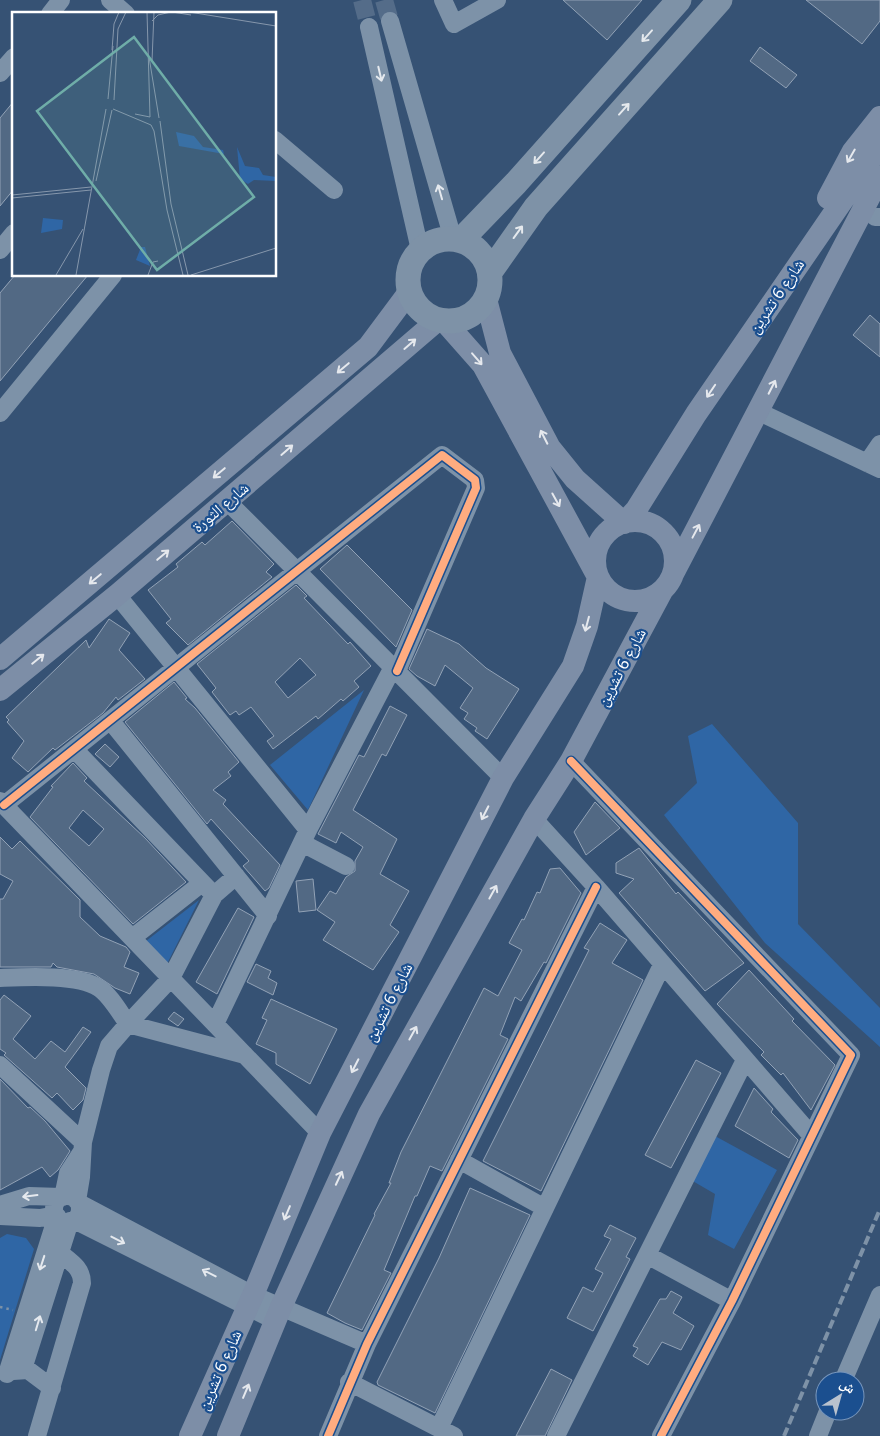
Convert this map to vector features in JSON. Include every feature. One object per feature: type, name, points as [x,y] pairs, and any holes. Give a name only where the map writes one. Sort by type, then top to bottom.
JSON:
[{"type":"highway","points":[[457,239],[516,183],[679,0]]},
{"type":"highway","points":[[490,272],[536,207],[720,0]]},
{"type":"highway","points":[[703,20],[726,0]]},
{"type":"highway","points":[[457,239],[477,249],[485,260],[490,272],[490,285],[486,299],[470,317],[458,321],[442,321],[420,310],[409,292],[409,269],[420,250],[430,243],[457,239]]},
{"type":"main road","points":[[772,302],[853,151],[880,117]]},
{"type":"main road","name":"شارع 6 تشرين","points":[[624,523],[636,510],[696,414],[772,302],[876,162]]},
{"type":"main road","name":"شارع 6 تشرين","points":[[228,1436],[279,1314],[369,1114],[534,819],[571,761],[759,412],[807,320],[876,162]]},
{"type":"main road","points":[[807,320],[878,215]]},
{"type":"main road","name":"شارع الثورة","points":[[0,659],[368,346],[409,292]]},
{"type":"main road","points":[[486,299],[500,353],[550,448],[575,479],[624,523]]},
{"type":"main road","points":[[442,321],[483,365],[598,577],[610,592],[626,600],[639,601],[651,598],[667,583],[675,562],[674,549],[660,529],[636,521],[624,523],[612,528],[602,538],[596,550],[595,564],[598,577]]},
{"type":"main road","name":"شارع الثورة","points":[[1,687],[117,595],[442,321]]},
{"type":"main road","name":"شارع 6 تشرين","points":[[190,1436],[250,1301],[320,1133],[503,778],[573,666],[587,626],[598,577]]},
{"type":"street","points":[[52,12],[62,0]]},
{"type":"street","points":[[110,0],[124,12]]},
{"type":"street","points":[[443,0],[454,24],[497,0]]},
{"type":"street","points":[[390,21],[457,239]]},
{"type":"street","points":[[369,27],[420,250]]},
{"type":"street","points":[[0,73],[12,58]]},
{"type":"street","points":[[276,141],[334,190]]},
{"type":"street","points":[[0,250],[12,235]]},
{"type":"street","points":[[0,413],[112,276]]},
{"type":"street","points":[[759,412],[874,466],[880,444]]},
{"type":"street","points":[[215,1024],[305,836],[395,669],[476,488],[475,480],[445,456],[438,456],[74,749],[2,803],[320,1133]]},
{"type":"street","points":[[227,501],[503,778]]},
{"type":"street","points":[[117,595],[305,836],[346,866]]},
{"type":"street","points":[[110,720],[268,916]]},
{"type":"street","points":[[74,749],[208,889]]},
{"type":"street","points":[[571,761],[851,1055],[732,1300],[661,1436]]},
{"type":"street","points":[[534,819],[596,887],[811,1135]]},
{"type":"street","points":[[132,938],[208,889],[236,876]]},
{"type":"street","points":[[328,1436],[349,1382],[367,1344],[596,887]]},
{"type":"street","points":[[10,1374],[67,1209],[81,1177],[82,1148],[109,1046],[171,978],[208,889]]},
{"type":"street","points":[[349,1382],[446,1432],[545,1208],[662,965]]},
{"type":"street","points":[[0,978],[36,976],[79,981],[98,987],[128,1024],[246,1056]]},
{"type":"street","points":[[556,1436],[745,1060]]},
{"type":"street","points":[[0,1064],[82,1148]]},
{"type":"street","points":[[459,1160],[545,1208]]},
{"type":"street","points":[[0,1205],[29,1196],[67,1209],[250,1301],[279,1314],[367,1344]]},
{"type":"street","points":[[0,1216],[40,1218],[67,1209]]},
{"type":"street","points":[[10,1374],[60,1252],[67,1209]]},
{"type":"street","points":[[37,1436],[82,1284],[82,1274],[78,1268],[60,1252]]},
{"type":"street","points":[[647,1255],[732,1300]]},
{"type":"street","points":[[847,1371],[880,1296]]},
{"type":"street","points":[[10,1374],[33,1373],[52,1388]]},
{"type":"street","points":[[818,1436],[824,1421]]},
{"type":"shaded area","points":[[364,690],[308,810],[270,765]]},
{"type":"shaded area","points":[[712,724],[798,823],[798,924],[880,1008],[880,1047],[765,943],[664,815],[697,783],[688,736]]},
{"type":"shaded area","points":[[199,900],[167,964],[146,941]]},
{"type":"shaded area","points":[[715,1136],[777,1170],[734,1249],[708,1235],[715,1194],[691,1180]]},
{"type":"shaded area","points":[[7,1234],[26,1238],[34,1249],[0,1360],[0,1238]]},
{"type":"building","points":[[563,0],[642,0],[607,40]]},
{"type":"building","points":[[806,0],[880,0],[880,21],[862,44]]},
{"type":"building","points":[[760,47],[797,75],[786,88],[750,61]]},
{"type":"building","points":[[12,103],[12,191],[0,206],[0,118]]},
{"type":"building","points":[[14,276],[87,276],[0,381],[0,293]]},
{"type":"building","points":[[870,315],[880,324],[880,357],[853,335]]},
{"type":"building","points":[[232,521],[274,564],[266,572],[272,577],[188,645],[166,623],[171,619],[148,590],[178,567],[176,564],[202,542],[205,545]]},
{"type":"building","points":[[347,545],[412,610],[396,647],[320,569]]},
{"type":"building","points":[[296,585],[307,596],[304,598],[348,644],[350,642],[371,666],[354,681],[359,687],[343,701],[341,699],[318,719],[316,716],[273,749],[267,741],[274,736],[251,707],[239,715],[236,711],[230,715],[212,692],[216,688],[197,664]],"holes":[[[300,658],[316,675],[288,698],[275,682]]]},
{"type":"building","points":[[109,619],[130,633],[119,650],[145,679],[118,700],[116,697],[103,713],[55,750],[53,748],[28,772],[12,758],[24,741],[7,722],[9,720],[6,717],[86,640],[89,648]]},
{"type":"building","points":[[427,629],[459,644],[486,668],[519,689],[487,739],[475,731],[477,728],[464,719],[468,713],[460,708],[473,688],[445,665],[435,686],[409,669]]},
{"type":"building","points":[[174,682],[187,698],[185,699],[195,708],[239,762],[228,772],[231,776],[213,790],[226,800],[223,804],[280,865],[269,888],[265,891],[243,866],[249,861],[211,819],[207,824],[125,722]]},
{"type":"building","points":[[390,706],[407,715],[386,756],[382,754],[353,810],[397,839],[380,874],[409,891],[390,925],[399,932],[373,970],[323,940],[335,922],[317,910],[330,891],[336,894],[346,877],[355,871],[355,861],[363,847],[341,832],[336,843],[318,834],[359,755],[364,757]]},
{"type":"building","points":[[105,744],[119,757],[110,767],[95,754]]},
{"type":"building","points":[[73,763],[87,778],[84,781],[145,838],[186,882],[133,924],[30,817],[53,787],[51,786]],"holes":[[[83,810],[104,829],[89,846],[69,828]]]},
{"type":"building","points":[[595,802],[620,828],[586,855],[574,832]]},
{"type":"building","points":[[0,837],[12,849],[20,841],[80,900],[80,917],[100,936],[126,947],[130,952],[124,967],[139,973],[130,994],[115,988],[94,974],[57,967],[53,963],[51,967],[0,967],[0,899],[3,899],[13,881],[0,874]]},
{"type":"building","points":[[639,848],[676,894],[678,892],[744,963],[705,991],[619,893],[634,879],[616,873],[616,863]]},
{"type":"building","points":[[560,868],[581,893],[546,963],[544,962],[521,1001],[515,997],[500,1035],[508,1039],[442,1171],[430,1166],[417,1196],[415,1196],[384,1270],[391,1273],[362,1330],[345,1323],[327,1313],[374,1214],[391,1183],[389,1183],[401,1152],[484,988],[498,996],[522,950],[509,943],[522,919],[524,920],[537,892],[540,893],[550,869]]},
{"type":"building","points":[[313,879],[316,910],[299,912],[296,881]]},
{"type":"building","points":[[238,908],[254,917],[217,994],[196,982]]},
{"type":"building","points":[[600,923],[627,940],[612,963],[643,980],[541,1191],[483,1161],[589,950],[584,948]]},
{"type":"building","points":[[256,964],[271,971],[268,978],[277,983],[273,995],[247,982]]},
{"type":"building","points":[[749,970],[794,1019],[792,1021],[835,1065],[811,1110],[783,1073],[781,1075],[761,1055],[764,1052],[717,1004]]},
{"type":"building","points":[[4,995],[31,1016],[13,1039],[35,1059],[51,1041],[65,1052],[83,1027],[91,1032],[65,1067],[86,1088],[83,1100],[73,1110],[57,1093],[52,1098],[4,1055],[6,1053],[0,1049],[0,1000]]},
{"type":"building","points":[[271,999],[337,1029],[310,1084],[276,1064],[276,1053],[256,1044],[267,1020],[262,1018]]},
{"type":"building","points":[[174,1012],[184,1019],[178,1026],[168,1019]]},
{"type":"building","points":[[696,1060],[721,1073],[671,1168],[645,1155]]},
{"type":"building","points":[[0,1079],[28,1108],[30,1107],[45,1121],[70,1151],[58,1170],[50,1177],[42,1167],[0,1190]]},
{"type":"building","points":[[754,1088],[773,1109],[771,1112],[798,1140],[789,1158],[735,1126]]},
{"type":"building","points":[[470,1188],[530,1215],[435,1413],[378,1385],[377,1382],[439,1258]]},
{"type":"building","points":[[610,1225],[636,1238],[626,1257],[630,1259],[593,1331],[567,1318],[583,1287],[593,1292],[603,1273],[595,1269],[611,1239],[604,1236]]},
{"type":"building","points":[[671,1291],[682,1297],[673,1313],[694,1326],[681,1350],[662,1342],[648,1365],[633,1356],[638,1348],[633,1346],[660,1299],[666,1299]]},
{"type":"building","points":[[551,1369],[572,1380],[545,1436],[516,1436]]},
{"type":"tunnel","points":[[362,0],[369,27]]},
{"type":"tunnel","points":[[384,0],[390,21]]},
{"type":"railway","points":[[784,1436],[880,1209]]},
{"type":"cycle path","points":[[4,805],[442,455],[475,480],[476,488],[397,671]]},
{"type":"cycle path","points":[[571,761],[851,1055],[732,1301],[661,1436]]},
{"type":"cycle path","points":[[328,1436],[367,1344],[596,887]]}]
